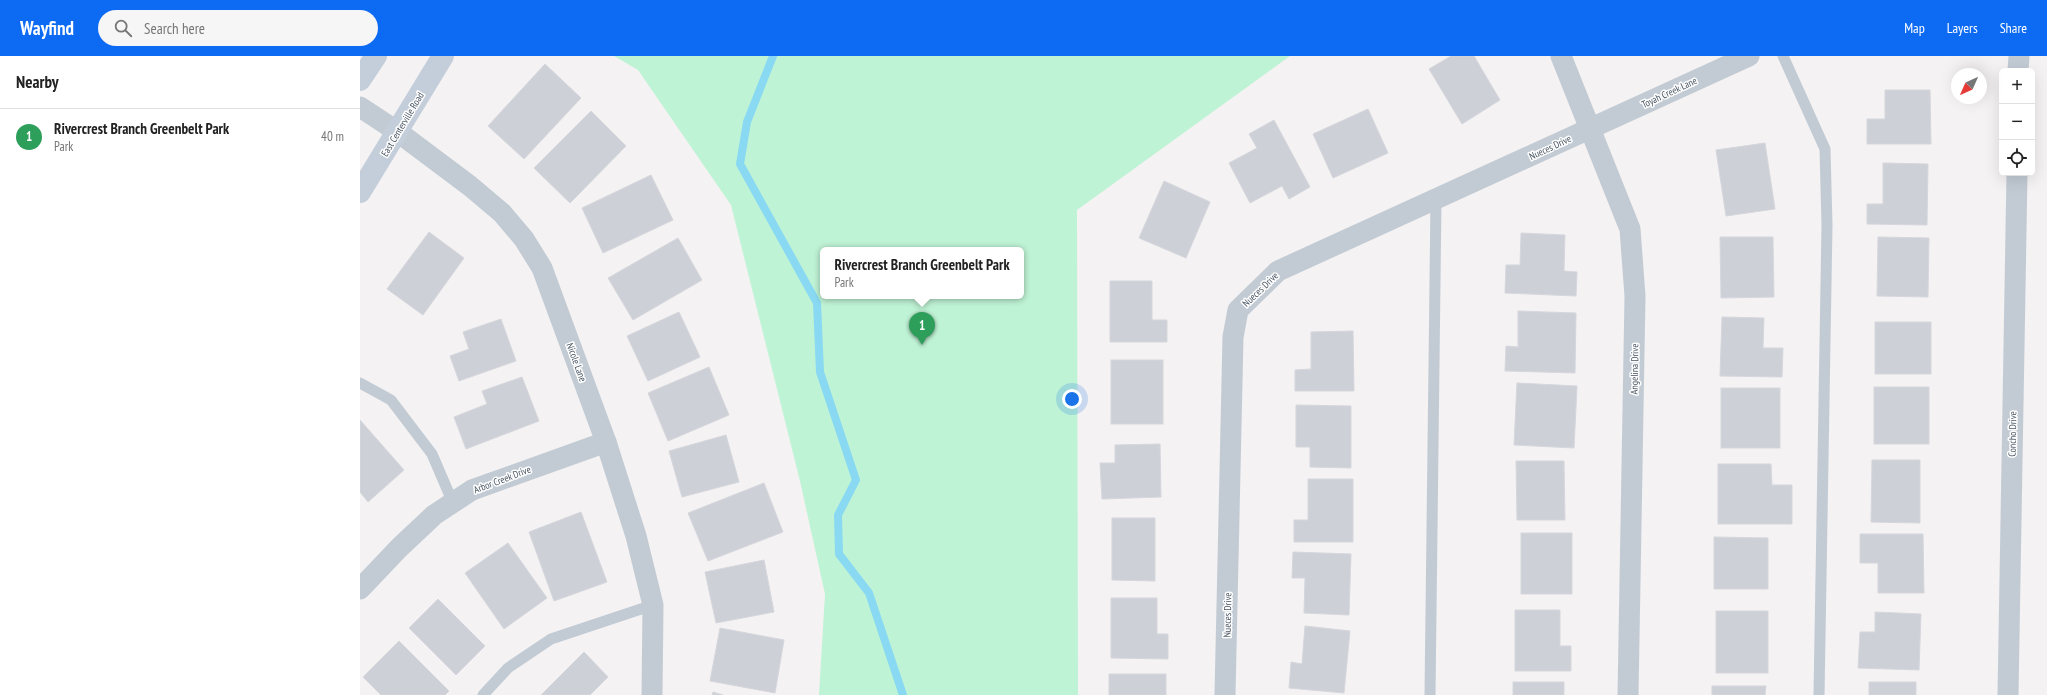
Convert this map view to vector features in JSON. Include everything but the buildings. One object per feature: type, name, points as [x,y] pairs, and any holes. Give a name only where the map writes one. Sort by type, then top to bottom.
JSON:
[{"type":"main road","points":[[360,80],[376,56]]},
{"type":"main road","name":"East Centerville Road","points":[[360,192],[443,56]]},
{"type":"street","name":"Angelina Drive","points":[[1561,56],[1630,229],[1635,296],[1628,695]]},
{"type":"street","name":"Toyah Creek Lane","points":[[1589,129],[1749,56]]},
{"type":"street","points":[[2018,68],[2019,56]]},
{"type":"street","name":"Nicole Lane","points":[[360,107],[398,132],[470,186],[502,214],[524,239],[542,268],[606,442],[636,536],[653,605],[652,695]]},
{"type":"street","name":"Nueces Drive","points":[[1225,695],[1233,337],[1238,310],[1278,271],[1589,129]]},
{"type":"street","name":"Concho Drive","points":[[2008,695],[2017,176]]},
{"type":"street","name":"Arbor Creek Drive","points":[[360,589],[398,548],[434,515],[472,490],[606,442]]},
{"type":"lane","points":[[1783,56],[1819,133],[1825,149],[1826,160],[1827,233],[1818,695]]},
{"type":"lane","points":[[1430,695],[1436,199]]},
{"type":"lane","points":[[360,383],[391,400],[432,454],[452,503]]},
{"type":"lane","points":[[483,695],[508,668],[551,639],[653,605]]},
{"type":"green space","points":[[614,56],[1290,56],[1077,210],[1078,695],[819,695],[825,594],[800,481],[731,205],[638,70]]},
{"type":"waterway","points":[[773,56],[747,122],[740,164],[817,303],[820,372],[856,480],[838,515],[839,554],[869,593],[903,695]]},
{"type":"place","name":"Rivercrest Branch Greenbelt Park","points":[[922,345]]}]
